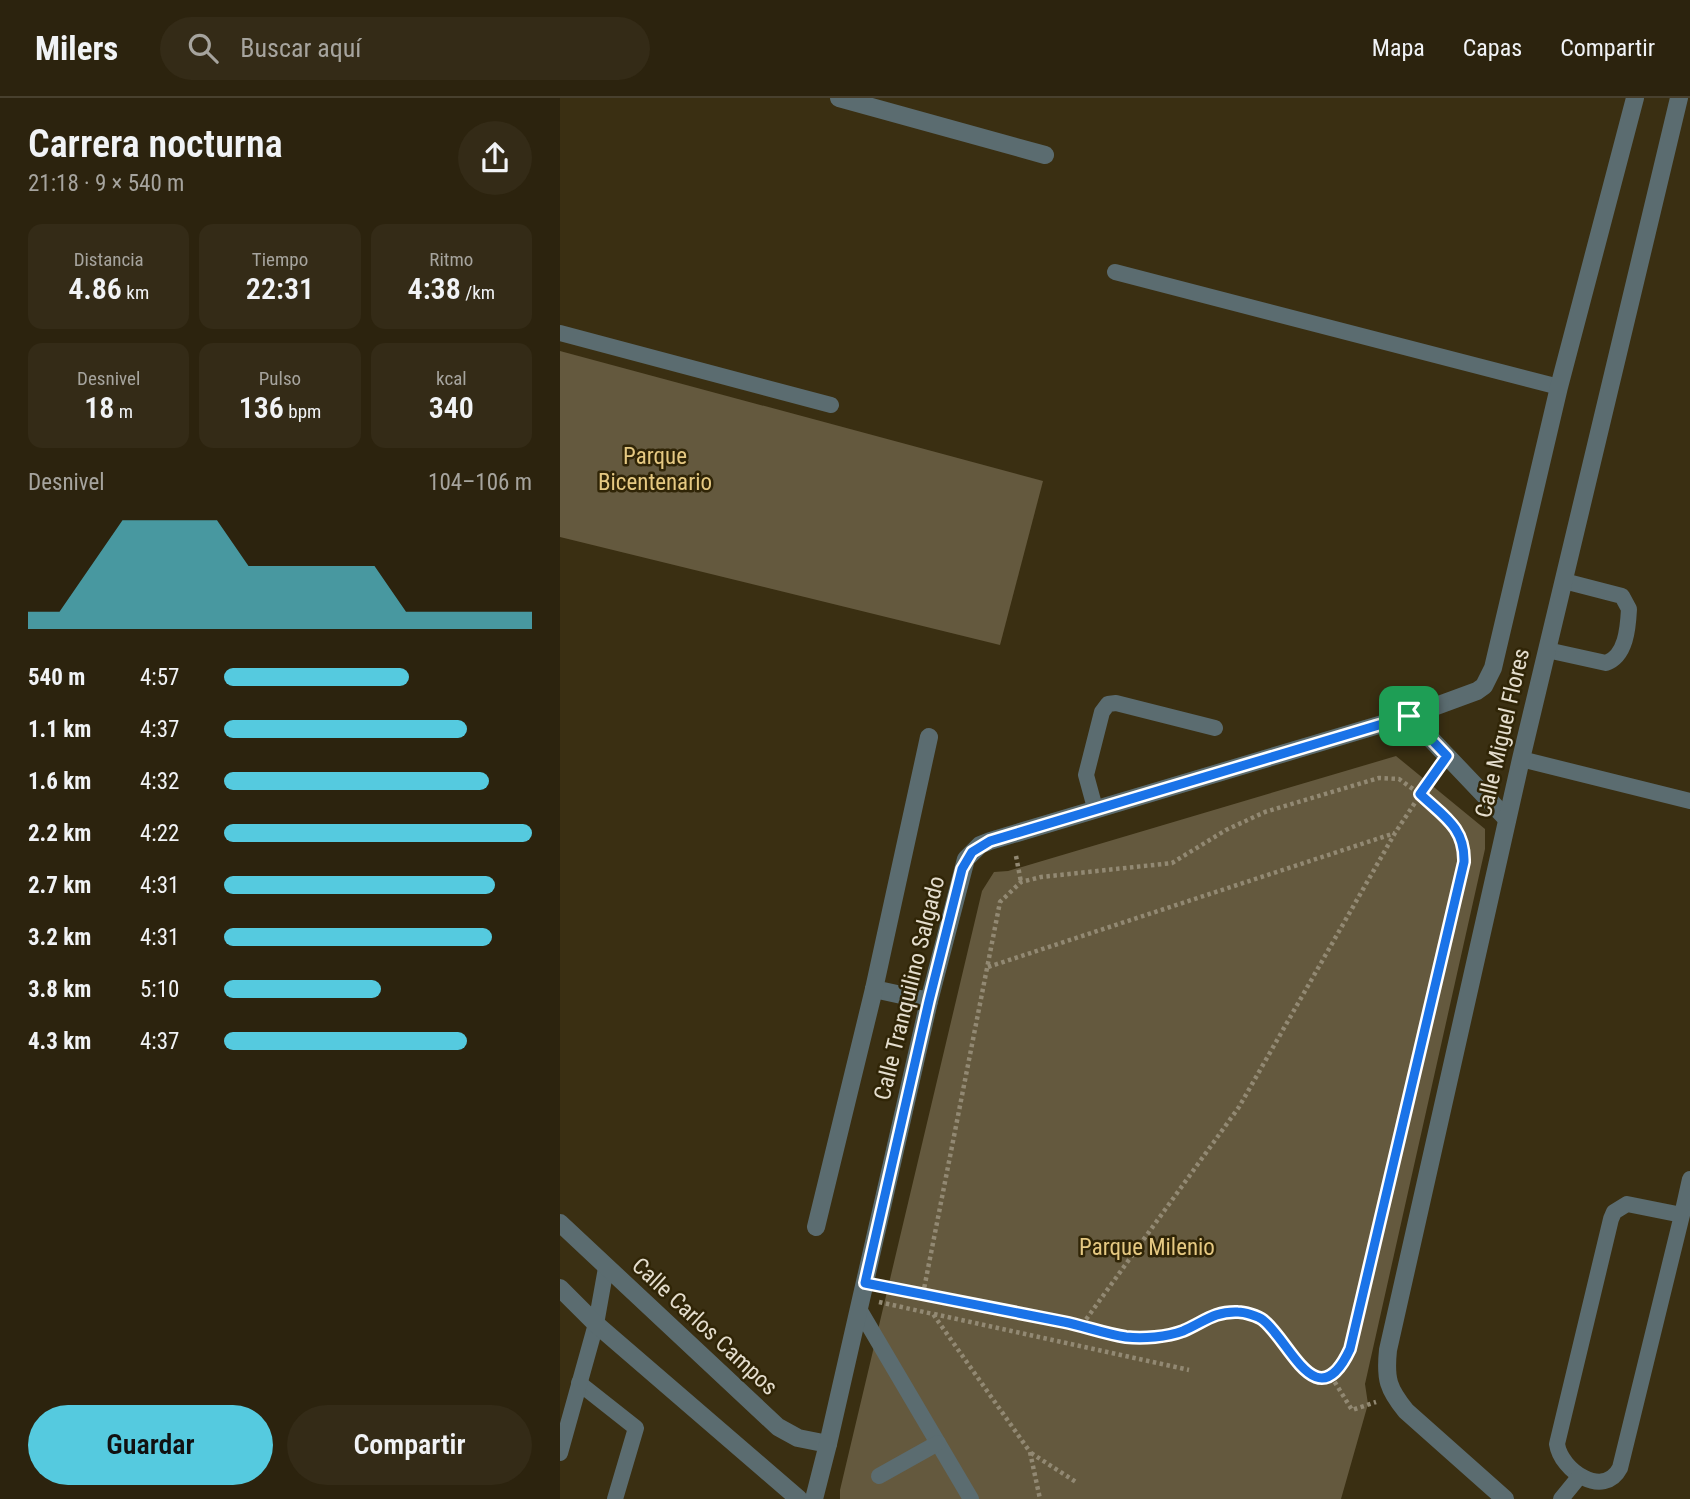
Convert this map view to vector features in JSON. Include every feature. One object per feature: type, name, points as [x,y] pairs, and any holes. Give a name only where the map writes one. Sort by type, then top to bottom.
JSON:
[{"type":"street","points":[[839,98],[1045,155]]},
{"type":"street","name":"Calle Miguel Flores","points":[[1484,686],[1493,668],[1559,387],[1634,98]]},
{"type":"street","name":"Calle Miguel Flores","points":[[1505,1499],[1406,1411],[1395,1397],[1387,1382],[1388,1350],[1507,819],[1679,98]]},
{"type":"street","name":"Calle Tranquilino Salgado","points":[[814,1499],[929,1001],[962,869],[972,852],[990,841],[1095,808],[1409,716],[1484,686]]},
{"type":"street","points":[[1409,716],[1507,819]]},
{"type":"street","points":[[816,1227],[874,989],[929,737]]},
{"type":"street","points":[[874,989],[929,1001]]},
{"type":"street","name":"Calle Carlos Campos","points":[[560,1223],[778,1427],[798,1438],[828,1444]]},
{"type":"street","points":[[560,1288],[596,1324],[799,1499]]},
{"type":"lane","points":[[1115,272],[1559,387]]},
{"type":"lane","points":[[560,333],[831,405]]},
{"type":"lane","points":[[1547,650],[1606,663],[1619,654],[1622,647],[1629,609],[1622,596],[1563,581]]},
{"type":"lane","points":[[1095,808],[1086,775],[1102,712],[1108,705],[1116,703],[1215,728]]},
{"type":"lane","points":[[1521,759],[1690,801]]},
{"type":"lane","points":[[1682,1215],[1627,1204],[1614,1212],[1558,1440],[1559,1453],[1578,1477],[1602,1484],[1616,1476],[1620,1468],[1682,1215],[1690,1179]]},
{"type":"lane","points":[[560,1453],[596,1324],[606,1268]]},
{"type":"lane","points":[[862,1297],[938,1443],[971,1499]]},
{"type":"lane","points":[[579,1382],[636,1428],[615,1499]]},
{"type":"lane","points":[[879,1476],[938,1443]]},
{"type":"lane","points":[[1561,1499],[1578,1477]]},
{"type":"path","points":[[1082,1325],[1239,1107],[1395,833],[1447,756]]},
{"type":"path","points":[[862,1297],[923,1294],[1082,1325],[1126,1337],[1163,1336],[1184,1331],[1212,1315],[1239,1312],[1262,1319],[1304,1372],[1318,1377],[1331,1376],[1343,1365],[1350,1349],[1464,862],[1464,846],[1458,830],[1420,794],[1399,779],[1379,778],[1265,812],[1226,830],[1172,863],[1041,877],[1021,882],[1000,902],[923,1294]]},
{"type":"path","points":[[988,967],[1395,833]]},
{"type":"path","points":[[862,1297],[1188,1370]]},
{"type":"path","points":[[933,1314],[1030,1452],[1076,1482]]},
{"type":"path","points":[[1331,1376],[1352,1410]]},
{"type":"path","points":[[1030,1452],[1040,1499]]},
{"type":"green space","name":"Parque Bicentenario","points":[[560,351],[1043,481],[1000,645],[560,537]]},
{"type":"green space","name":"Parque Milenio","points":[[1396,756],[1485,829],[1485,849],[1365,1384],[1368,1404],[1341,1499],[840,1499],[982,891],[994,872],[1008,871]]},
{"type":"route","points":[[1409,716],[1447,756],[1420,794],[1458,830],[1464,846],[1464,862],[1350,1349],[1343,1365],[1331,1376],[1318,1377],[1304,1372],[1262,1319],[1239,1312],[1212,1315],[1184,1331],[1163,1336],[1126,1337],[1082,1325],[865,1283],[929,1001],[962,869],[972,852],[990,841],[1095,808],[1409,716]]}]
